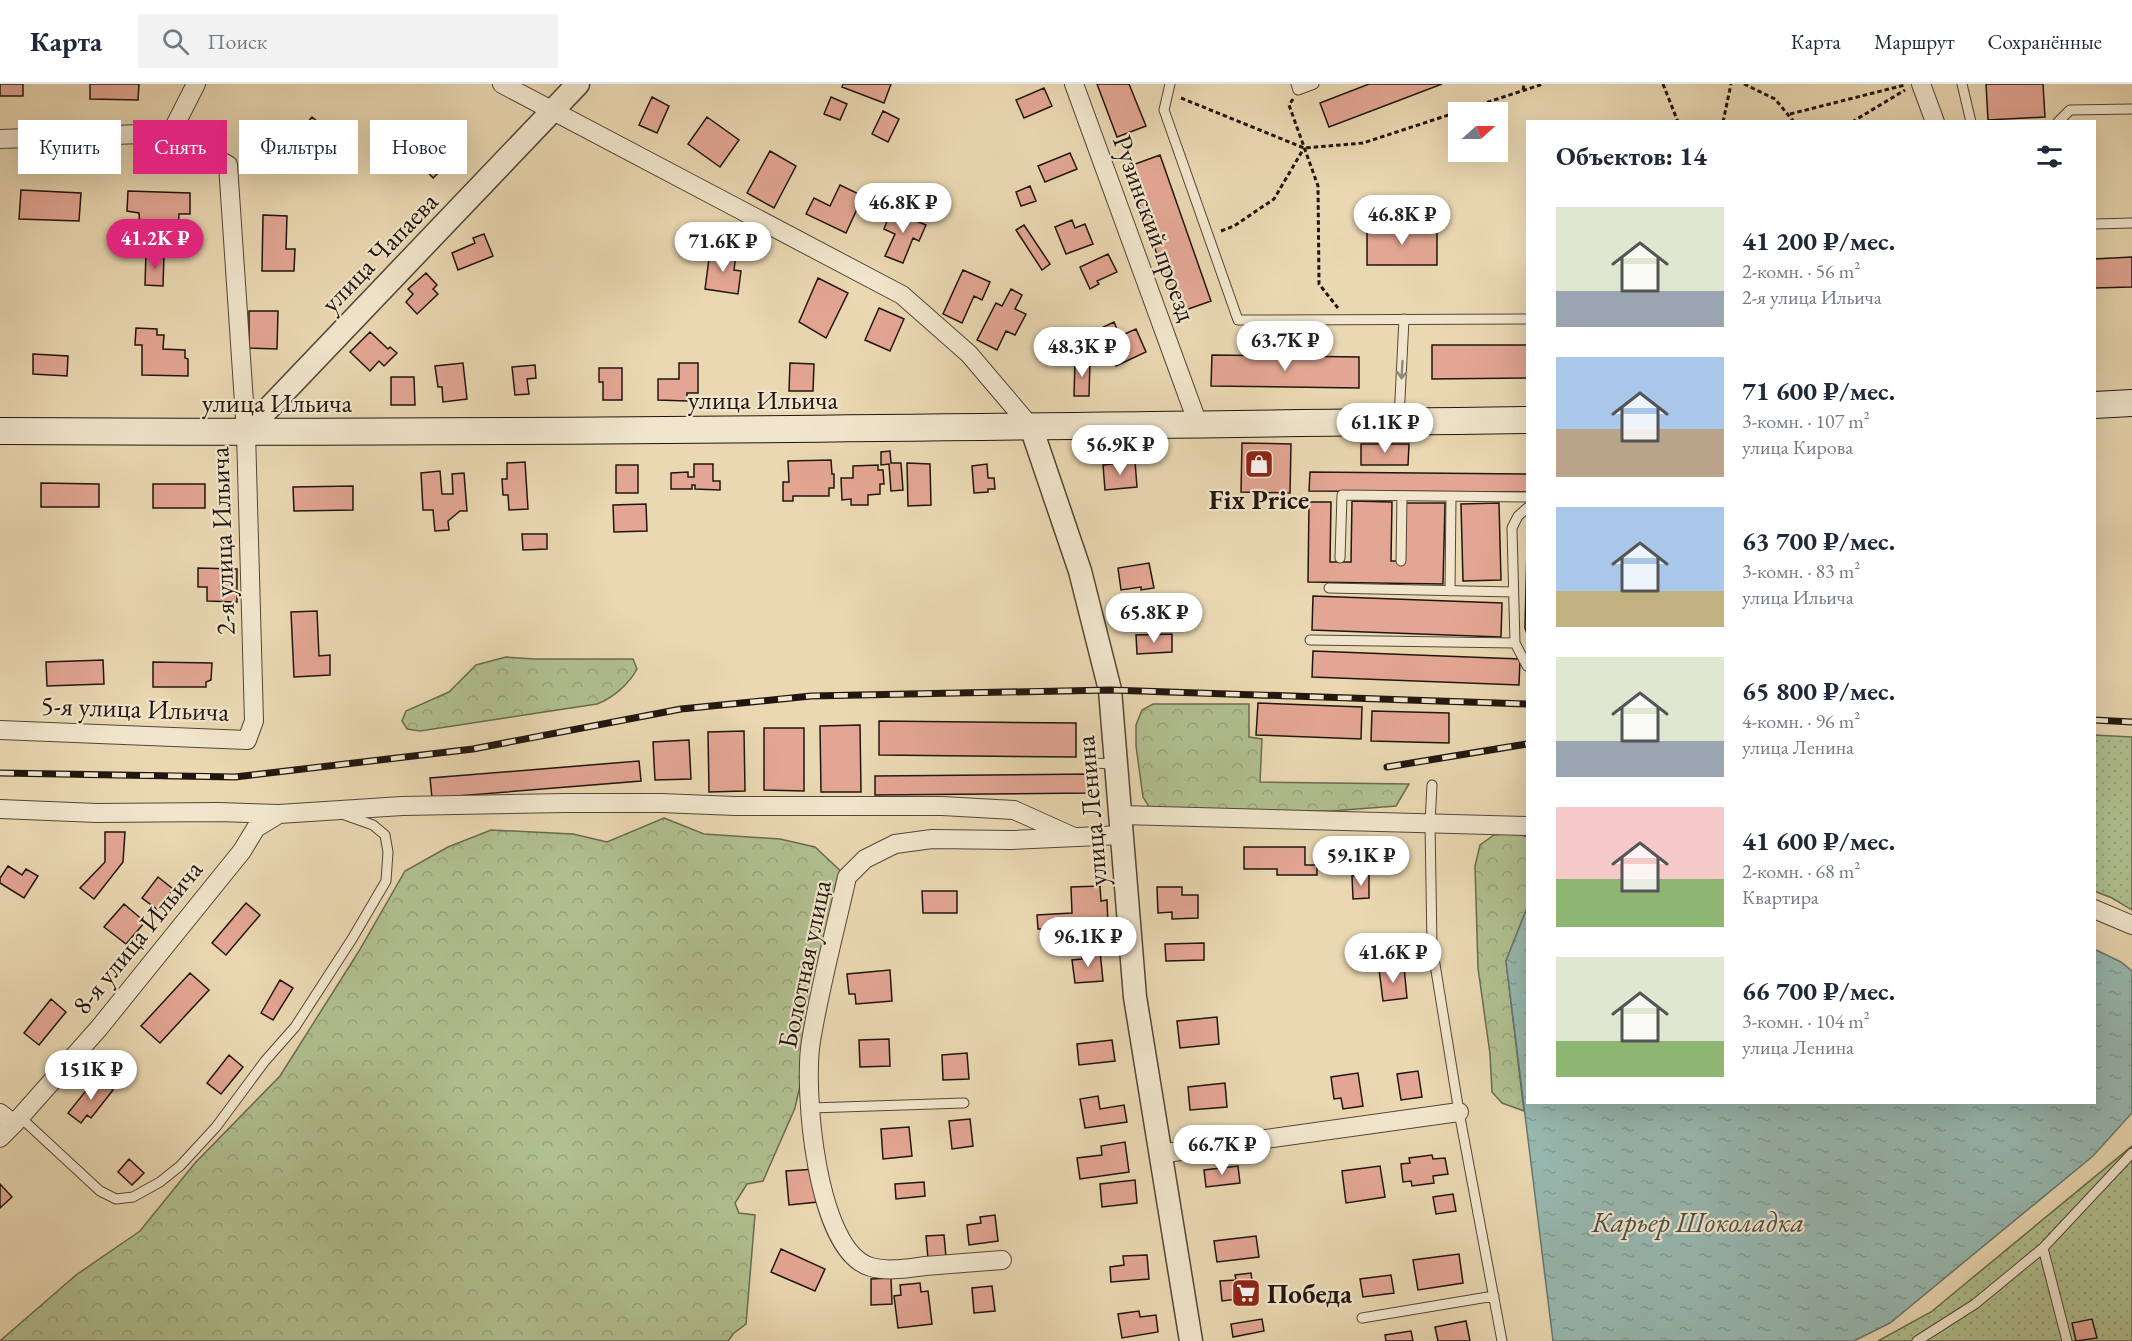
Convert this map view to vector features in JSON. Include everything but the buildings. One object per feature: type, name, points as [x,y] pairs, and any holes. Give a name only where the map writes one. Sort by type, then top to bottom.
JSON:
[{"type":"main road","points":[[2096,405],[2132,403]]},
{"type":"main road","name":"улица Ильича","points":[[0,431],[246,432],[1031,427],[1526,420]]},
{"type":"street","points":[[178,120],[196,84]]},
{"type":"street","points":[[502,84],[902,296],[969,354],[1031,427]]},
{"type":"street","name":"улица Чапаева","points":[[246,432],[578,84]]},
{"type":"street","name":"Рузинский проезд","points":[[1074,84],[1198,424]]},
{"type":"street","points":[[1914,87],[1934,120]]},
{"type":"street","points":[[0,140],[133,135]]},
{"type":"street","name":"2-я улица Ильича","points":[[227,164],[246,432],[254,721]]},
{"type":"street","name":"улица Ленина","points":[[1031,427],[1080,571],[1110,690],[1135,997],[1191,1341]]},
{"type":"street","name":"5-я улица Ильича","points":[[0,730],[247,740],[254,721]]},
{"type":"street","points":[[0,810],[279,814],[449,805],[566,803],[942,806],[1014,810],[1074,837]]},
{"type":"street","name":"8-я улица Ильича","points":[[0,1138],[11,1118],[99,1028],[242,851],[256,828],[279,814]]},
{"type":"street","name":"Болотная улица","points":[[1002,1260],[898,1269],[871,1267],[853,1259],[837,1236],[821,1187],[811,1108],[810,1043],[847,877],[865,859],[895,844],[932,839],[1012,840],[1074,837],[1122,825],[1430,823],[1526,826]]},
{"type":"street","points":[[2096,910],[2132,925]]},
{"type":"street","points":[[1159,1154],[1459,1112]]},
{"type":"lane","points":[[1297,87],[1314,84]]},
{"type":"lane","points":[[1962,84],[1971,120]]},
{"type":"lane","points":[[1169,88],[1164,110],[1238,320],[1526,319]]},
{"type":"lane","points":[[2060,120],[2070,110],[2132,109]]},
{"type":"lane","points":[[2096,224],[2132,223]]},
{"type":"lane","points":[[1399,421],[1404,319]]},
{"type":"lane","points":[[1341,558],[1342,495],[1526,497]]},
{"type":"lane","points":[[1401,561],[1402,496]]},
{"type":"lane","points":[[1450,591],[1451,497]]},
{"type":"lane","points":[[1526,509],[1518,516],[1512,528],[1515,642],[1526,664]]},
{"type":"lane","points":[[1329,588],[1513,592]]},
{"type":"lane","points":[[1310,640],[1515,642]]},
{"type":"lane","points":[[1090,763],[1116,764]]},
{"type":"lane","points":[[1432,785],[1430,823],[1432,946],[1459,1112],[1502,1341]]},
{"type":"lane","points":[[11,1118],[100,1191],[116,1199],[133,1197],[160,1182],[180,1166],[216,1127],[265,1061],[295,1027],[386,882],[388,852],[385,835],[373,825],[331,810]]},
{"type":"lane","points":[[811,1108],[964,1103]]},
{"type":"lane","points":[[1917,1341],[1975,1304],[2043,1248],[2132,1153]]},
{"type":"lane","points":[[2043,1248],[2067,1341]]},
{"type":"lane","points":[[1362,1318],[1494,1296]]},
{"type":"path","points":[[1523,90],[1524,84]]},
{"type":"path","points":[[1169,88],[1304,148],[1363,143],[1543,84]]},
{"type":"path","points":[[1663,84],[1677,120]]},
{"type":"path","points":[[1723,120],[1731,84]]},
{"type":"path","points":[[1744,84],[1775,99],[1793,120]]},
{"type":"path","points":[[1790,114],[1910,84]]},
{"type":"path","points":[[1297,87],[1289,105],[1318,186],[1319,284],[1348,320]]},
{"type":"path","points":[[1856,120],[1914,87]]},
{"type":"path","points":[[1208,237],[1234,226],[1274,199],[1304,148]]},
{"type":"green space","points":[[506,657],[633,659],[637,669],[620,690],[597,704],[420,731],[407,729],[402,721],[406,711],[449,692],[476,665]]},
{"type":"green space","points":[[1153,704],[1249,704],[1249,737],[1262,739],[1260,782],[1409,784],[1396,806],[1331,811],[1151,810],[1143,797],[1136,746],[1136,725],[1142,710]]},
{"type":"green space","points":[[2096,735],[2132,737],[2132,910],[2096,892]]},
{"type":"green space","points":[[664,818],[704,834],[780,839],[815,847],[847,877],[795,1108],[763,1181],[747,1184],[735,1203],[739,1213],[755,1215],[746,1324],[728,1341],[0,1341],[76,1275],[140,1231],[195,1163],[280,1076],[359,951],[405,871],[448,847],[491,830],[573,834],[607,842]]},
{"type":"green space","points":[[1515,833],[1526,837],[1526,911],[1506,961],[1524,1111],[1502,1103],[1492,1092],[1490,1054],[1478,968],[1475,866],[1480,845],[1494,835]]},
{"type":"green space","points":[[2132,1146],[2132,1341],[1878,1341],[1931,1312]]},
{"type":"water","name":"Карьер Шоколадка","points":[[1526,911],[1526,1104],[2096,1104],[2096,950],[2121,962],[2132,971],[2132,1113],[2093,1156],[1890,1323],[1854,1341],[1553,1341],[1506,961]]},
{"type":"railway","points":[[0,773],[235,777],[473,749],[681,709],[811,696],[1110,690],[1526,704]]},
{"type":"railway","points":[[2096,720],[2132,722]]},
{"type":"railway","points":[[1387,767],[1526,744]]},
{"type":"place","name":"Fix Price","points":[[1259,464]]},
{"type":"place","name":"Победа","points":[[1246,1293]]}]
